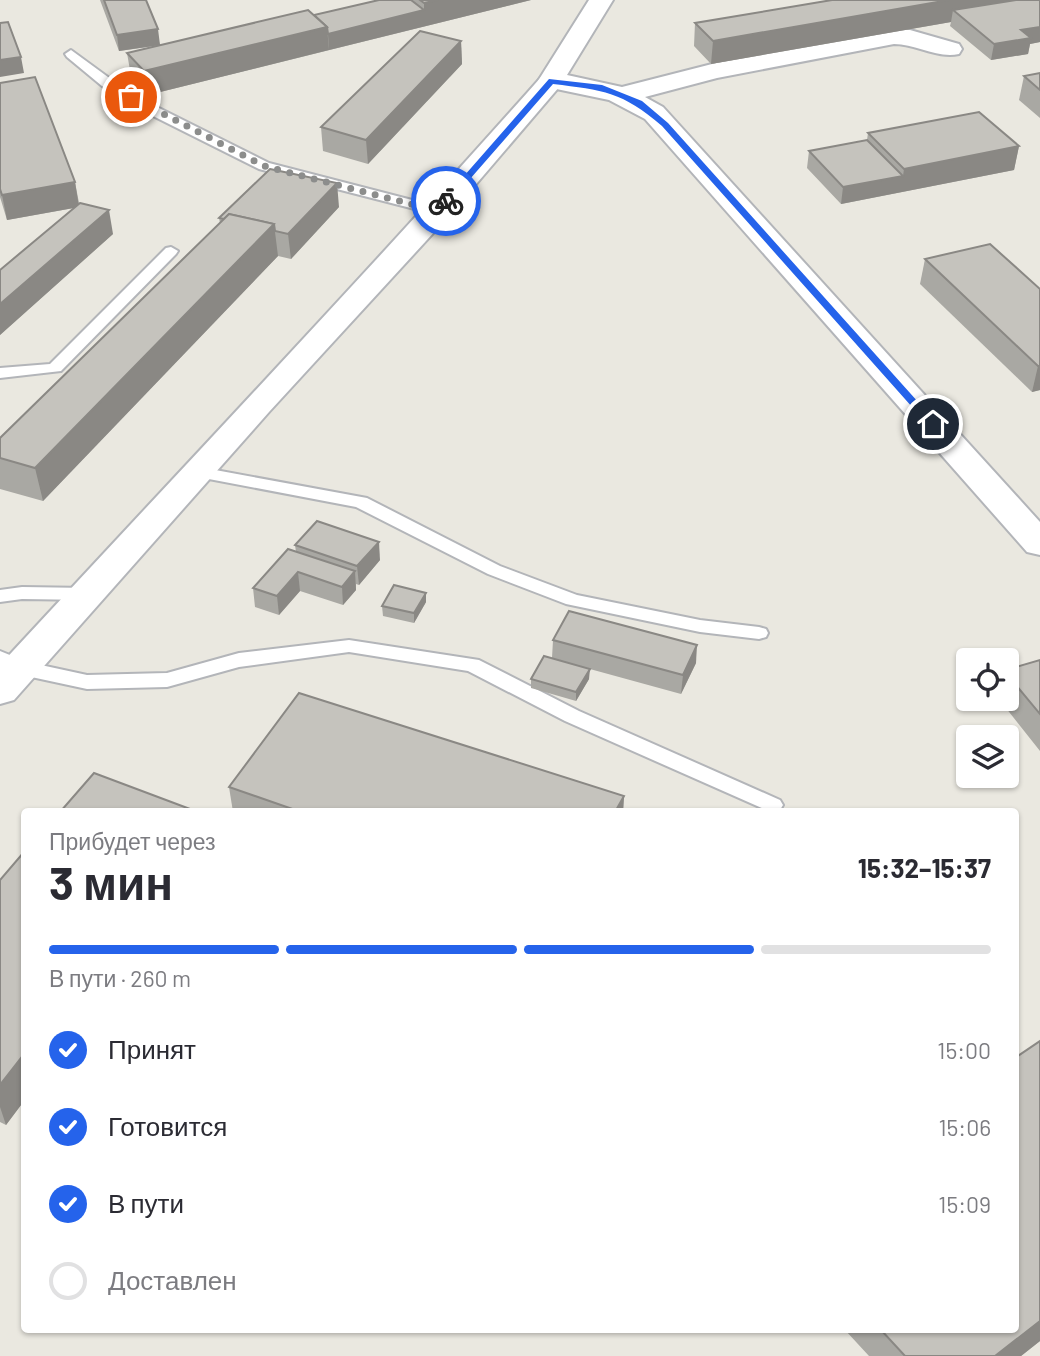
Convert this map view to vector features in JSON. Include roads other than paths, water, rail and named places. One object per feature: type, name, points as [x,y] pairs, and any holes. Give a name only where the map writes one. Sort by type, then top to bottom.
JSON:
[{"type":"street","points":[[0,690],[11,663],[89,594],[257,405],[438,211],[551,81],[601,0]]},
{"type":"street","points":[[621,95],[716,71],[894,37],[910,37],[950,49]]},
{"type":"street","points":[[551,81],[600,87],[639,102],[665,124],[1040,544]]},
{"type":"lane","points":[[71,54],[107,83],[154,111],[264,166],[438,211]]},
{"type":"lane","points":[[0,373],[55,368],[171,251]]},
{"type":"lane","points":[[199,472],[361,502],[494,570],[573,600],[700,626],[759,633]]},
{"type":"lane","points":[[0,596],[22,593],[89,594]]},
{"type":"lane","points":[[11,663],[87,682],[167,680],[239,660],[349,646],[472,665],[572,716],[773,805]]}]
